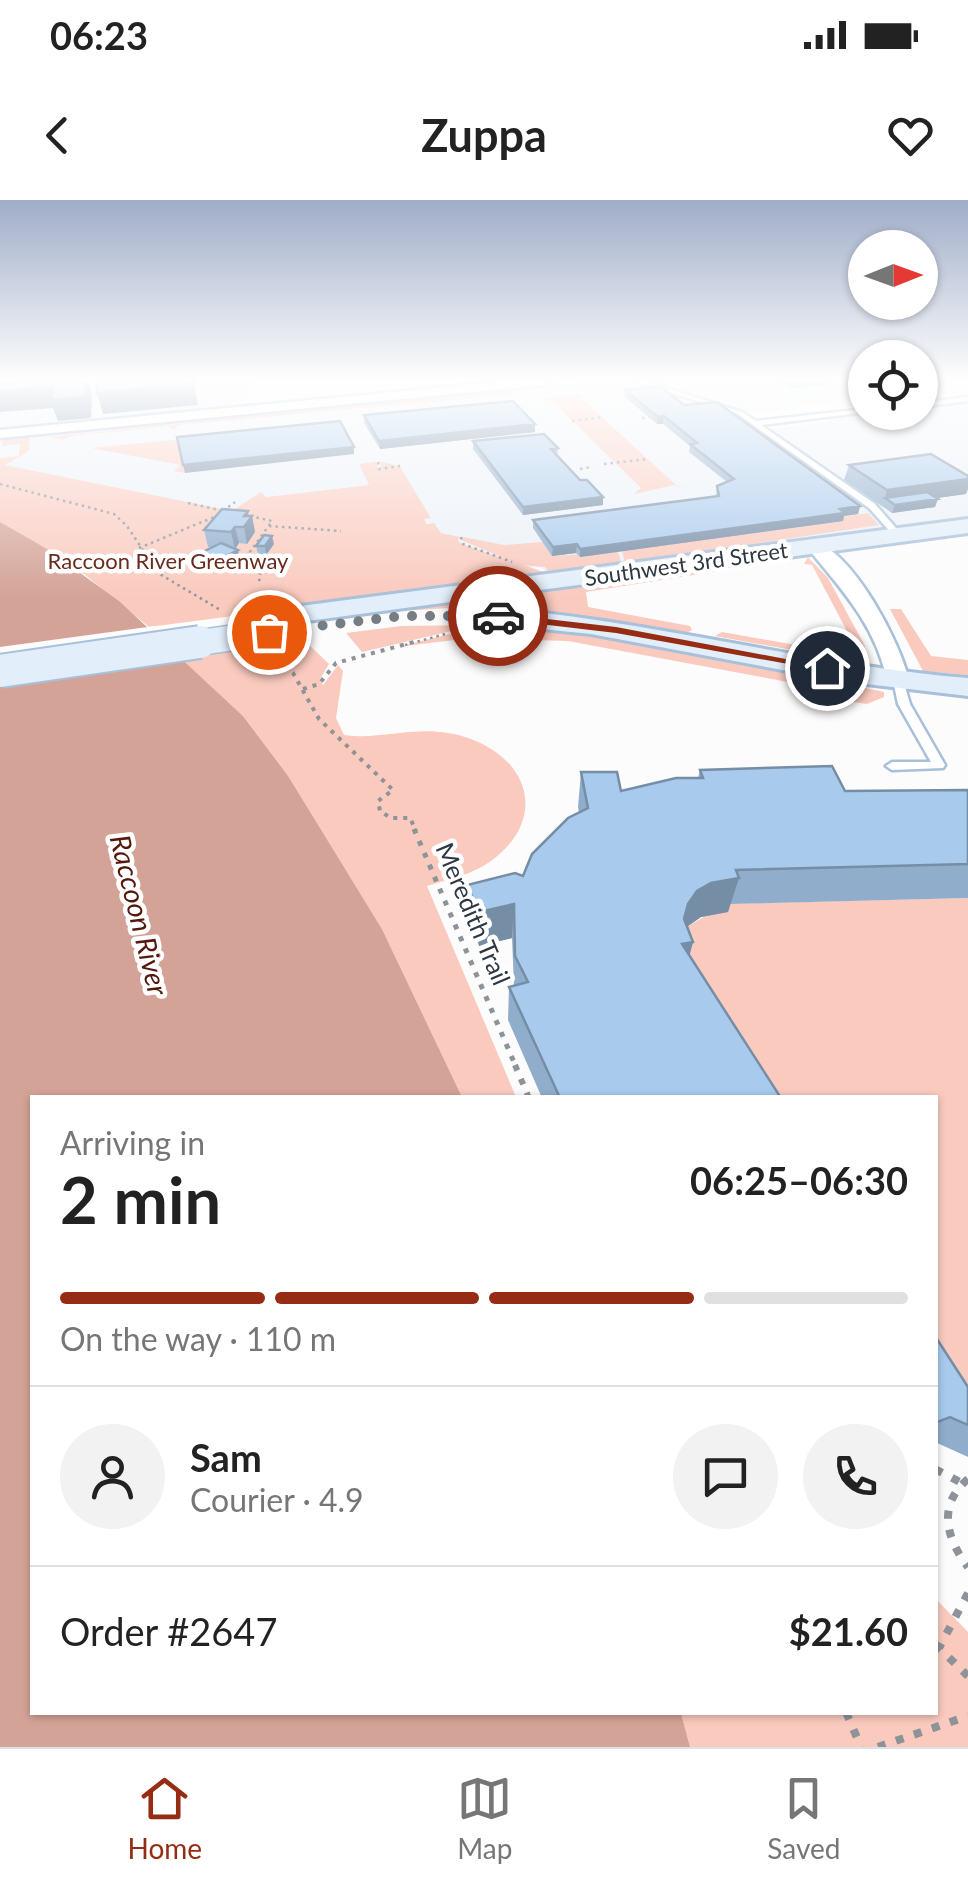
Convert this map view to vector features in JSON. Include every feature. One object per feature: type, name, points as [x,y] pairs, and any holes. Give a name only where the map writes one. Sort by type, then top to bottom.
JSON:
[{"type":"main road","name":"Southwest 3rd Street","points":[[292,622],[968,526]]},
{"type":"main road","points":[[0,656],[292,622],[402,616],[515,616],[898,680],[968,687]]},
{"type":"main road","points":[[0,671],[292,622]]},
{"type":"street","points":[[815,546],[846,576],[892,657],[898,680]]},
{"type":"lane","points":[[798,453],[872,506],[898,535]]},
{"type":"lane","points":[[892,766],[940,765],[904,704],[898,680]]},
{"type":"path","points":[[604,464],[648,459]]},
{"type":"path","points":[[378,462],[379,469],[400,466]]},
{"type":"path","points":[[580,468],[591,467]]},
{"type":"path","points":[[0,484],[114,514],[127,524],[162,576],[228,616]]},
{"type":"path","points":[[222,510],[236,502]]},
{"type":"path","points":[[140,548],[160,543],[190,524],[228,512],[188,504]]},
{"type":"path","points":[[243,515],[272,521],[250,552],[261,566],[259,583]]},
{"type":"path","points":[[212,518],[222,522]]},
{"type":"path","points":[[268,526],[342,531]]},
{"type":"path","points":[[461,537],[463,544],[522,566]]},
{"type":"path","points":[[303,689],[319,684],[336,663],[453,632]]},
{"type":"path","name":"Meredith Trail","points":[[274,655],[303,689],[318,720],[392,790],[378,802],[380,811],[391,818],[410,818],[415,826],[528,1095]]},
{"type":"path","points":[[938,1470],[965,1481],[947,1503],[947,1520],[952,1541],[968,1567]]},
{"type":"path","points":[[968,1593],[939,1648],[968,1676]]},
{"type":"path","points":[[847,1715],[862,1747]]},
{"type":"path","points":[[878,1747],[968,1716]]},
{"type":"shaded area","points":[[0,453],[968,453],[968,519],[532,577],[546,573],[542,568],[518,566],[459,543],[459,537],[441,533],[364,472],[370,485],[265,497],[232,511],[3,465],[18,456],[0,458]]},
{"type":"green space","name":"Raccoon River Greenway","points":[[25,453],[5,465],[232,511],[261,492],[266,497],[369,485],[359,464],[376,462],[379,470],[379,461],[400,467],[431,518],[424,519],[427,524],[434,523],[441,533],[460,537],[458,541],[462,544],[509,560],[461,540],[463,537],[504,545],[543,542],[553,556],[618,552],[622,565],[789,544],[149,627],[84,574],[0,522],[0,458]],"holes":[[[524,565],[545,567],[550,573],[590,568],[531,576],[547,573]]]},
{"type":"green space","points":[[118,453],[181,453],[185,473],[174,471],[181,465]]},
{"type":"green space","points":[[605,453],[641,453],[676,485],[689,489],[674,485],[634,494],[641,488]]},
{"type":"green space","points":[[868,513],[879,525],[625,563],[622,551]]},
{"type":"green space","points":[[808,557],[828,578],[865,646],[858,662],[715,636],[722,632],[841,653],[857,650],[812,565],[804,564]]},
{"type":"green space","points":[[715,566],[725,570],[586,592],[588,607],[690,626],[692,630],[685,634],[521,611],[450,608],[350,614]]},
{"type":"green space","points":[[890,609],[901,609],[931,656],[968,660],[968,675],[923,671]]},
{"type":"green space","points":[[477,625],[362,652],[346,633],[401,626]]},
{"type":"green space","points":[[510,627],[594,637],[861,687],[884,692],[884,697],[867,704],[819,697],[820,688],[568,641],[471,638],[397,647],[450,634]]},
{"type":"green space","points":[[304,640],[329,664],[320,679],[323,685],[338,665],[343,671],[336,718],[344,735],[420,731],[453,734],[492,749],[508,762],[519,777],[524,794],[520,828],[491,861],[427,886],[515,1095],[461,1095],[382,929],[288,777],[243,716],[180,658]]},
{"type":"green space","points":[[968,898],[968,1454],[938,1408],[938,1095],[746,1095],[679,938],[688,926],[726,904]]},
{"type":"green space","points":[[938,1601],[968,1632],[968,1747],[690,1747],[682,1715],[938,1715]]},
{"type":"water","name":"Raccoon River","points":[[0,522],[47,549],[119,601],[243,716],[288,776],[382,929],[461,1095],[30,1095],[30,1715],[682,1715],[690,1747],[0,1747]]},
{"type":"pier","points":[[155,626],[187,657],[0,684],[0,647]]},
{"type":"building","points":[[180,453],[295,453],[183,465]]},
{"type":"building","points":[[482,453],[555,453],[603,497],[523,507]]},
{"type":"building","points":[[702,453],[787,453],[860,506],[840,509],[845,513],[580,549],[577,544],[553,547],[533,520],[719,496],[717,486],[734,479]]},
{"type":"building","points":[[931,454],[968,479],[887,490],[849,465]]},
{"type":"building","points":[[927,492],[938,499],[895,505],[885,498]]},
{"type":"building","points":[[222,509],[248,511],[244,516],[252,516],[244,527],[235,527],[231,532],[204,530]]},
{"type":"building","points":[[264,535],[272,536],[265,546],[256,546]]},
{"type":"building","points":[[221,543],[238,550],[220,559],[203,552]]},
{"type":"building","points":[[832,766],[845,791],[968,790],[968,864],[736,870],[739,878],[711,883],[697,891],[688,904],[684,919],[693,942],[682,944],[779,1095],[559,1095],[509,987],[528,982],[515,956],[514,904],[479,912],[467,885],[515,873],[523,876],[532,854],[568,818],[588,808],[581,772],[617,772],[621,791],[676,778],[703,778],[700,770]]},
{"type":"building","points":[[938,1341],[968,1387],[968,1425],[950,1417],[938,1422]]},
{"type":"way so far","points":[[269,632],[402,616],[498,616]]},
{"type":"route","points":[[498,616],[555,620],[827,668]]}]
